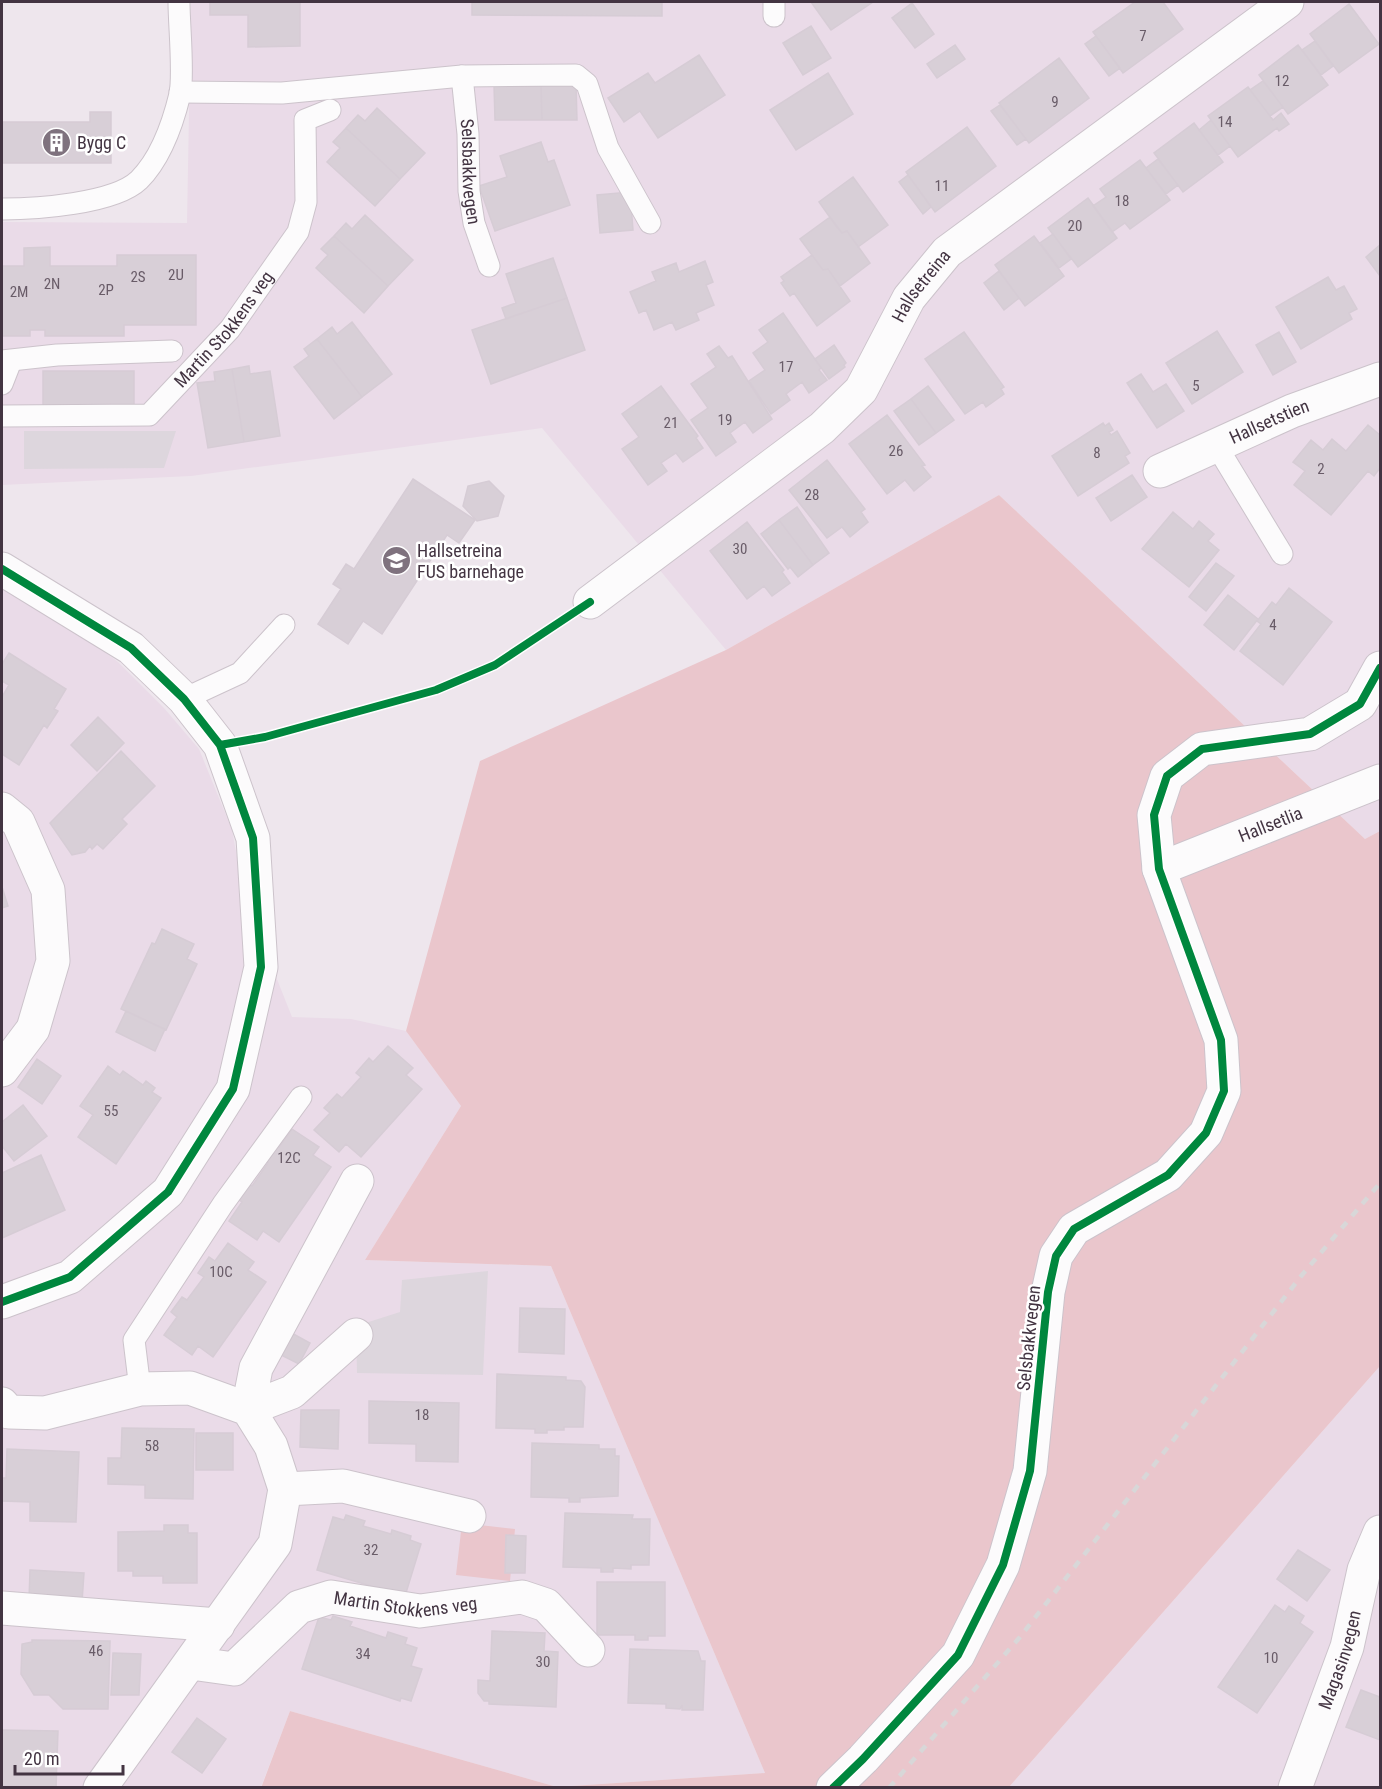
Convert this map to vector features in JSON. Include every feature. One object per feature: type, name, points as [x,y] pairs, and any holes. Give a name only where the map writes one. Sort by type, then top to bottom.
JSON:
[{"type":"street","name":"Hallsetreina","points":[[590,603],[822,428],[861,390],[909,298],[947,252],[1287,2]]},
{"type":"street","name":"Hallsetstien","points":[[1160,471],[1292,411],[1380,379]]},
{"type":"street","points":[[2,568],[131,648],[184,699],[220,745],[253,838],[261,967],[233,1089],[168,1192],[70,1277],[2,1302]]},
{"type":"street","name":"Selsbakkvegen","points":[[833,1788],[958,1655],[1003,1565],[1030,1471],[1047,1292],[1056,1256],[1074,1229],[1168,1175],[1206,1134],[1224,1090],[1221,1040],[1159,869],[1154,815],[1167,776],[1202,749],[1310,734],[1360,704],[1380,668]]},
{"type":"street","name":"Hallsetlia","points":[[1159,869],[1380,781]]},
{"type":"street","points":[[2,809],[18,822],[48,890],[53,961],[33,1029],[2,1070]]},
{"type":"street","points":[[248,1409],[256,1368],[357,1181]]},
{"type":"street","points":[[248,1409],[292,1392],[356,1335]]},
{"type":"street","points":[[2,1404],[9,1412],[45,1413],[140,1389],[190,1388],[248,1409],[271,1446],[285,1489],[275,1544],[100,1788]]},
{"type":"street","points":[[285,1489],[343,1486],[469,1516]]},
{"type":"street","name":"Magasinvegen","points":[[1295,1788],[1347,1647],[1364,1570],[1380,1532]]},
{"type":"street","name":"Martin Stokkens veg","points":[[191,1663],[234,1669],[299,1607],[331,1597],[420,1611],[522,1597],[546,1605],[588,1650]]},
{"type":"street","points":[[2,1608],[218,1625]]},
{"type":"lane","points":[[2,209],[25,209],[102,198],[137,182],[158,157],[180,92],[179,2]]},
{"type":"lane","points":[[180,92],[282,93],[462,76],[576,75],[587,84],[608,148],[650,223]]},
{"type":"lane","name":"Selsbakkvegen","points":[[462,76],[468,134],[469,191],[474,223],[489,266]]},
{"type":"lane","name":"Martin Stokkens veg","points":[[2,416],[149,415],[230,328],[298,232],[306,201],[305,120],[330,110]]},
{"type":"lane","name":"Martin Stokkens veg","points":[[2,384],[6,361],[57,355],[172,351]]},
{"type":"lane","points":[[1216,445],[1282,554]]},
{"type":"lane","points":[[184,699],[240,673],[284,626]]},
{"type":"lane","points":[[140,1389],[134,1340],[223,1204],[301,1097]]},
{"type":"shaded area","points":[[191,2],[1380,2],[1380,831],[1365,839],[999,495],[726,650],[542,428],[191,476],[2,485],[2,222],[187,223]]},
{"type":"shaded area","points":[[24,431],[176,431],[164,468],[24,469]]},
{"type":"shaded area","points":[[999,495],[1365,839],[1380,831],[1380,1366],[1009,1787],[261,1788],[290,1711],[557,1787],[765,1773],[551,1266],[365,1260],[461,1106],[406,1031],[480,761],[726,650]]},
{"type":"shaded area","points":[[2,587],[71,627],[118,662],[164,708],[199,749],[232,830],[244,896],[292,1017],[351,1019],[406,1031],[461,1106],[365,1260],[551,1266],[765,1773],[557,1787],[290,1711],[261,1787],[2,1787]]},
{"type":"shaded area","points":[[488,1271],[483,1375],[357,1373],[356,1326],[400,1312],[402,1280]]},
{"type":"shaded area","points":[[1380,1366],[1380,1787],[1009,1787]]},
{"type":"shaded area","points":[[462,1523],[515,1529],[510,1581],[456,1575]]},
{"type":"building","points":[[210,2],[300,2],[300,46],[248,47],[248,15],[210,15]]},
{"type":"building","points":[[472,2],[662,2],[662,16],[472,15]]},
{"type":"building","points":[[811,2],[873,2],[831,30]]},
{"type":"building","points":[[1135,2],[1163,2],[1183,29],[1123,73],[1093,32]]},
{"type":"building","points":[[912,3],[934,34],[915,48],[892,18]]},
{"type":"building","points":[[1349,4],[1379,44],[1339,73],[1310,34]]},
{"type":"building","points":[[811,26],[831,58],[803,75],[783,43]]},
{"type":"building","points":[[1096,36],[1120,68],[1109,76],[1085,44]]},
{"type":"building","points":[[1315,41],[1333,66],[1321,75],[1302,50]]},
{"type":"building","points":[[955,45],[965,59],[937,78],[927,64]]},
{"type":"building","points":[[1298,45],[1328,85],[1288,114],[1259,75]]},
{"type":"building","points":[[699,55],[725,95],[658,138],[640,111],[624,122],[608,98],[648,73],[655,83]]},
{"type":"building","points":[[1059,58],[1089,98],[1029,143],[999,103]]},
{"type":"building","points":[[828,73],[853,114],[796,150],[770,110]]},
{"type":"building","points":[[1263,81],[1283,107],[1270,116],[1250,90]]},
{"type":"building","points":[[494,85],[541,85],[542,120],[495,120]]},
{"type":"building","points":[[541,85],[576,85],[577,120],[542,120]]},
{"type":"building","points":[[1248,87],[1273,120],[1281,113],[1289,124],[1279,131],[1277,128],[1238,157],[1208,116]]},
{"type":"building","points":[[1000,105],[1026,139],[1017,145],[991,111]]},
{"type":"building","points":[[377,108],[425,153],[400,179],[346,128],[358,115],[365,121]]},
{"type":"building","name":"Bygg C","points":[[90,112],[111,112],[111,163],[2,163],[2,122],[90,122]]},
{"type":"building","points":[[1211,120],[1230,146],[1218,155],[1199,130]]},
{"type":"building","points":[[1194,123],[1223,162],[1183,192],[1154,153]]},
{"type":"building","points":[[967,127],[996,166],[935,212],[906,172]]},
{"type":"building","points":[[346,128],[400,179],[375,206],[327,162],[340,148],[333,142]]},
{"type":"building","points":[[541,142],[548,162],[554,160],[570,205],[495,231],[479,186],[507,177],[500,156]]},
{"type":"building","points":[[1158,159],[1178,185],[1166,194],[1146,168]]},
{"type":"building","points":[[1140,160],[1170,200],[1130,229],[1125,223],[1112,232],[1093,206],[1106,197],[1100,189]]},
{"type":"building","points":[[908,175],[931,207],[923,214],[899,182]]},
{"type":"building","points":[[853,177],[888,225],[858,247],[847,231],[842,233],[819,202]]},
{"type":"building","points":[[630,192],[633,230],[600,233],[597,195]]},
{"type":"building","points":[[1088,198],[1117,238],[1078,267],[1048,228]]},
{"type":"building","points":[[365,215],[413,260],[388,286],[334,236],[346,223],[352,229]]},
{"type":"building","points":[[830,217],[842,233],[847,231],[870,263],[840,286],[828,269],[823,270],[800,239]]},
{"type":"building","points":[[1053,234],[1071,259],[1059,268],[1040,243]]},
{"type":"building","points":[[334,236],[388,286],[364,313],[316,268],[328,255],[321,249]]},
{"type":"building","points":[[1034,236],[1064,276],[1025,306],[995,265]]},
{"type":"building","points":[[1380,245],[1380,276],[1366,257]]},
{"type":"building","points":[[50,247],[50,266],[117,266],[117,255],[196,255],[196,325],[124,325],[124,336],[45,336],[45,330],[30,330],[30,336],[2,336],[2,266],[24,266],[24,248]]},
{"type":"building","points":[[812,255],[823,270],[828,269],[850,301],[817,326],[794,293],[790,296],[781,283],[784,281],[781,277]]},
{"type":"building","points":[[553,258],[567,298],[506,319],[502,308],[516,303],[506,274]]},
{"type":"building","points":[[705,261],[713,282],[706,285],[714,305],[696,313],[699,320],[676,330],[672,322],[654,330],[646,310],[639,313],[630,292],[656,281],[652,272],[676,263],[679,272]]},
{"type":"building","points":[[999,271],[1019,298],[1004,310],[984,283]]},
{"type":"building","points":[[1328,277],[1336,290],[1344,286],[1357,309],[1349,313],[1352,319],[1301,349],[1276,307]]},
{"type":"building","points":[[567,298],[585,350],[491,384],[472,330]]},
{"type":"building","points":[[783,313],[827,380],[809,393],[802,382],[786,394],[790,400],[771,414],[749,381],[765,370],[753,353],[768,342],[759,330]]},
{"type":"building","points":[[352,322],[392,374],[362,397],[317,339],[332,327],[337,334]]},
{"type":"building","points":[[1217,331],[1243,372],[1192,404],[1166,363]]},
{"type":"building","points":[[964,332],[1004,387],[1001,389],[1004,394],[986,407],[983,402],[965,414],[925,359]]},
{"type":"building","points":[[1279,332],[1296,362],[1273,375],[1256,345]]},
{"type":"building","points":[[317,339],[362,397],[334,419],[294,367],[309,356],[304,349]]},
{"type":"building","points":[[834,345],[846,363],[845,367],[829,379],[815,359]]},
{"type":"building","points":[[719,346],[728,358],[732,356],[772,419],[753,433],[745,422],[730,433],[736,442],[716,456],[691,420],[708,408],[691,384],[716,367],[707,354]]},
{"type":"building","points":[[249,366],[250,374],[270,371],[280,436],[244,442],[232,369]]},
{"type":"building","points":[[232,369],[244,442],[208,448],[197,383],[215,381],[214,372]]},
{"type":"building","points":[[43,371],[134,371],[134,405],[43,405]]},
{"type":"building","points":[[1141,374],[1153,392],[1166,384],[1184,411],[1157,428],[1127,383]]},
{"type":"building","points":[[661,386],[698,436],[696,438],[703,448],[683,462],[676,453],[661,463],[667,471],[648,485],[622,449],[639,437],[622,414]]},
{"type":"building","points":[[928,386],[954,420],[936,433],[911,399]]},
{"type":"building","points":[[911,399],[936,433],[919,445],[894,411]]},
{"type":"building","points":[[887,415],[925,465],[922,466],[931,477],[914,491],[905,480],[887,494],[849,444]]},
{"type":"building","points":[[1103,423],[1105,426],[1109,423],[1113,430],[1109,432],[1111,435],[1117,431],[1130,453],[1125,456],[1129,463],[1078,496],[1052,456]]},
{"type":"building","points":[[1368,425],[1380,435],[1380,468],[1374,476],[1368,471],[1331,515],[1294,485],[1305,471],[1293,462],[1311,440],[1323,450],[1332,439],[1346,451]]},
{"type":"building","points":[[827,460],[865,509],[861,512],[868,522],[850,537],[842,527],[827,538],[789,490]]},
{"type":"building","points":[[1132,475],[1147,497],[1111,521],[1096,498]]},
{"type":"building","points":[[413,479],[475,520],[459,543],[447,535],[382,634],[363,621],[348,644],[318,624],[341,589],[333,584],[346,564],[354,569]]},
{"type":"building","points":[[489,481],[504,496],[498,516],[477,521],[463,506],[468,486]]},
{"type":"building","points":[[797,507],[829,553],[813,565],[779,520]]},
{"type":"building","points":[[1173,512],[1193,529],[1199,521],[1214,534],[1208,541],[1219,550],[1189,587],[1142,549]]},
{"type":"building","points":[[779,520],[813,565],[798,577],[790,567],[788,569],[761,534]]},
{"type":"building","points":[[747,522],[784,570],[782,572],[790,583],[772,596],[764,586],[747,599],[710,551]]},
{"type":"building","points":[[1216,563],[1234,576],[1206,611],[1189,597]]},
{"type":"building","points":[[1289,588],[1332,622],[1283,685],[1240,651],[1261,624],[1257,621],[1272,602],[1276,605]]},
{"type":"building","points":[[1228,595],[1258,619],[1234,650],[1204,625]]},
{"type":"building","points":[[9,653],[66,689],[54,709],[58,711],[47,728],[44,725],[19,765],[2,754],[2,697],[9,685],[2,681],[2,664]]},
{"type":"building","points":[[98,717],[124,743],[97,771],[71,745]]},
{"type":"building","points":[[121,751],[155,786],[122,819],[127,824],[103,849],[97,844],[92,849],[90,846],[85,852],[72,855],[50,823]]},
{"type":"building","points":[[2,887],[8,906],[2,908]]},
{"type":"building","points":[[162,929],[194,944],[187,959],[197,964],[166,1030],[121,1009],[152,943],[155,944]]},
{"type":"building","points":[[126,1011],[165,1029],[155,1051],[116,1032]]},
{"type":"building","points":[[388,1046],[413,1068],[406,1075],[422,1089],[361,1157],[346,1144],[339,1152],[314,1130],[330,1113],[324,1108],[337,1094],[342,1098],[361,1077],[356,1073],[369,1058],[373,1062]]},
{"type":"building","points":[[37,1059],[61,1076],[42,1104],[18,1087]]},
{"type":"building","points":[[108,1066],[120,1075],[123,1071],[143,1085],[146,1081],[155,1088],[152,1092],[161,1098],[116,1164],[78,1137],[93,1115],[80,1106]]},
{"type":"building","points":[[23,1105],[47,1136],[14,1161],[2,1146],[2,1122]]},
{"type":"building","points":[[292,1129],[319,1147],[313,1155],[331,1167],[279,1242],[263,1231],[257,1240],[229,1221],[242,1202],[236,1198],[247,1182],[252,1186],[268,1163],[263,1159],[274,1144],[279,1147]]},
{"type":"building","points":[[41,1155],[65,1210],[2,1238],[2,1173]]},
{"type":"building","points":[[228,1243],[254,1262],[248,1270],[266,1282],[213,1357],[198,1346],[192,1355],[164,1335],[177,1317],[171,1312],[182,1297],[187,1300],[204,1277],[198,1273],[209,1257],[215,1261]]},
{"type":"building","points":[[520,1308],[565,1309],[564,1354],[519,1352]]},
{"type":"building","points":[[288,1331],[310,1343],[299,1364],[277,1353]]},
{"type":"building","points":[[497,1374],[566,1377],[566,1380],[581,1381],[585,1387],[583,1427],[564,1427],[564,1430],[547,1430],[547,1433],[535,1433],[535,1429],[496,1428]]},
{"type":"building","points":[[369,1401],[459,1403],[458,1462],[416,1461],[416,1444],[369,1443]]},
{"type":"building","points":[[301,1410],[339,1410],[338,1449],[300,1447]]},
{"type":"building","points":[[122,1428],[194,1429],[193,1499],[145,1498],[145,1485],[108,1484],[108,1458],[121,1458]]},
{"type":"building","points":[[196,1433],[233,1433],[233,1470],[196,1470]]},
{"type":"building","points":[[532,1443],[599,1445],[599,1449],[615,1449],[615,1456],[619,1456],[618,1496],[580,1498],[580,1502],[569,1502],[569,1498],[531,1497]]},
{"type":"building","points":[[7,1449],[79,1452],[76,1522],[30,1521],[30,1502],[2,1501],[2,1478],[6,1478]]},
{"type":"building","points":[[565,1513],[633,1515],[632,1519],[650,1519],[649,1565],[631,1565],[631,1569],[613,1568],[613,1572],[601,1572],[601,1568],[563,1567]]},
{"type":"building","points":[[346,1515],[365,1521],[363,1526],[391,1534],[392,1530],[411,1536],[410,1540],[421,1544],[405,1596],[317,1570],[333,1517],[344,1520]]},
{"type":"building","points":[[164,1525],[188,1525],[188,1533],[197,1533],[197,1583],[163,1583],[163,1576],[133,1576],[133,1571],[118,1571],[118,1532],[164,1531]]},
{"type":"building","points":[[506,1535],[526,1536],[525,1573],[505,1573]]},
{"type":"building","points":[[1298,1550],[1330,1570],[1307,1601],[1277,1579]]},
{"type":"building","points":[[30,1570],[84,1573],[82,1602],[29,1600]]},
{"type":"building","points":[[597,1582],[665,1582],[665,1636],[648,1636],[648,1640],[635,1640],[635,1635],[597,1635]]},
{"type":"building","points":[[1275,1605],[1285,1612],[1289,1606],[1304,1616],[1300,1623],[1313,1632],[1257,1713],[1218,1687]]},
{"type":"building","points":[[333,1616],[352,1622],[350,1626],[386,1638],[388,1632],[407,1638],[405,1644],[417,1648],[411,1666],[422,1669],[411,1701],[401,1698],[400,1701],[302,1669],[319,1617],[331,1620]]},
{"type":"building","points":[[492,1631],[545,1633],[544,1651],[558,1652],[556,1707],[489,1704],[489,1701],[484,1701],[478,1693],[478,1680],[490,1681]]},
{"type":"building","points":[[32,1640],[110,1641],[108,1709],[63,1709],[49,1695],[34,1695],[21,1674],[22,1644],[32,1642]]},
{"type":"building","points":[[630,1649],[698,1651],[701,1661],[705,1661],[703,1710],[682,1710],[682,1705],[680,1709],[666,1708],[666,1704],[628,1703]]},
{"type":"building","points":[[113,1653],[141,1654],[139,1695],[111,1695]]},
{"type":"building","points":[[1361,1690],[1380,1697],[1380,1740],[1346,1727]]},
{"type":"building","points":[[197,1718],[226,1739],[202,1773],[172,1752]]},
{"type":"building","points":[[2,1730],[58,1731],[56,1788],[2,1786]]},
{"type":"railway","points":[[889,1788],[1020,1637],[1302,1275],[1380,1183]]},
{"type":"cycle path","points":[[2,569],[131,648],[184,699],[220,745],[253,838],[261,967],[233,1089],[168,1192],[70,1277],[2,1302]]},
{"type":"cycle path","points":[[220,745],[265,737],[436,690],[495,665],[590,602]]},
{"type":"cycle path","points":[[833,1788],[863,1759],[958,1655],[1003,1565],[1030,1471],[1048,1292],[1056,1256],[1074,1229],[1168,1175],[1206,1133],[1224,1091],[1221,1040],[1159,869],[1154,815],[1167,776],[1202,749],[1310,734],[1360,704],[1380,668]]},
{"type":"place","name":"Bygg C","points":[[56,143]]},
{"type":"place","name":"Hallsetreina FUS barnehage","points":[[396,561]]}]
